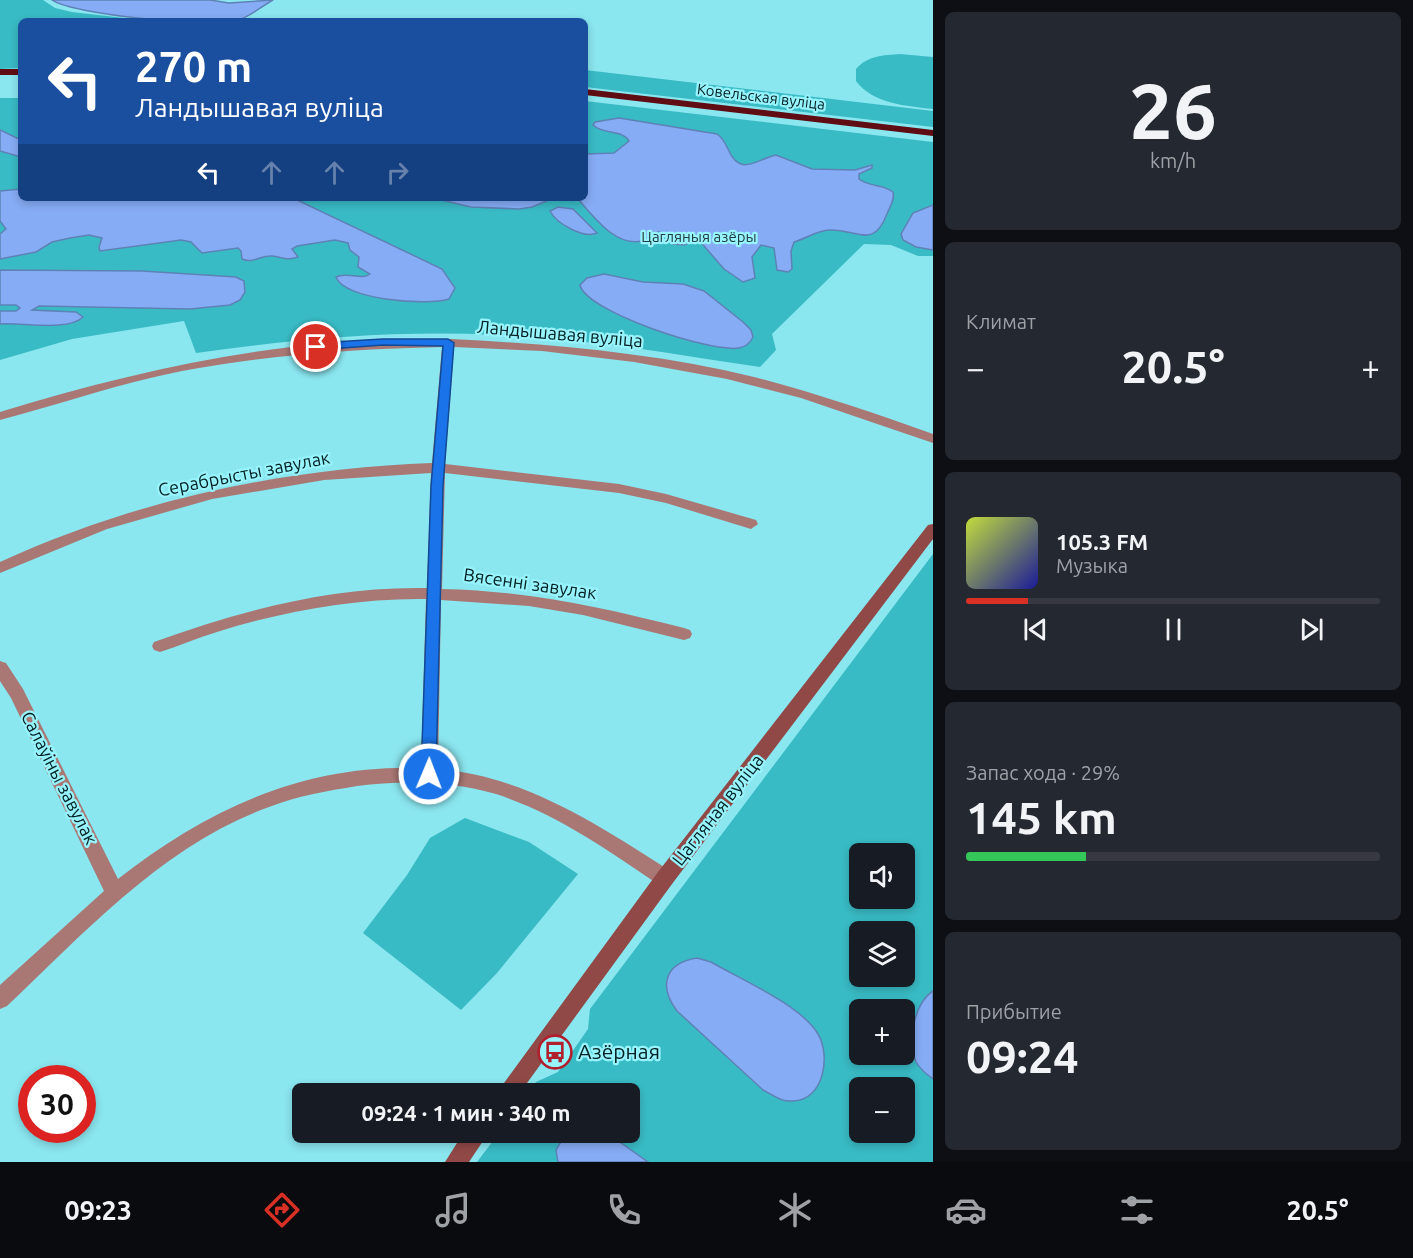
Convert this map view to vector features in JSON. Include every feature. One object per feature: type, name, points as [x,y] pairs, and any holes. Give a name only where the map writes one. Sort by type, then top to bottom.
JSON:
[{"type":"highway","points":[[0,72],[18,72]]},
{"type":"highway","name":"Ковельская вуліца","points":[[588,92],[933,133]]},
{"type":"street","name":"Ландышавая вуліца","points":[[0,416],[85,389],[207,362],[276,350],[337,345],[448,343],[579,350],[639,358],[730,375],[857,411],[933,439]]},
{"type":"street","points":[[429,774],[438,468],[448,343]]},
{"type":"street","name":"Серабрысты завулак","points":[[0,568],[23,556],[155,509],[243,489],[354,472],[438,468],[542,477],[640,492],[751,524]]},
{"type":"street","name":"Цагляная вуліца","points":[[514,1083],[665,878],[933,529]]},
{"type":"street","name":"Вясенні завулак","points":[[160,646],[207,627],[327,599],[435,593],[524,599],[574,607],[684,634]]},
{"type":"street","name":"Салаўіны завулак","points":[[0,668],[17,694],[114,891]]},
{"type":"street","points":[[0,999],[114,891],[212,823],[258,800],[299,787],[351,778],[429,774],[509,791],[570,818],[665,878]]},
{"type":"street","points":[[456,1162],[470,1143]]},
{"type":"green space","points":[[0,0],[43,0],[55,8],[72,12],[124,18],[18,18],[18,68],[0,69]]},
{"type":"green space","points":[[900,54],[933,57],[933,109],[891,103],[872,95],[856,81],[856,69],[865,61]]},
{"type":"green space","points":[[588,70],[933,111],[933,127],[588,87]]},
{"type":"green space","name":"Цагляныя азёры","points":[[0,98],[18,98],[18,201],[588,201],[588,101],[933,142],[933,256],[918,256],[891,245],[864,244],[772,334],[776,350],[760,367],[596,343],[459,334],[346,337],[196,353],[184,321],[72,339],[0,360]]},
{"type":"green space","points":[[933,554],[933,1162],[477,1162],[491,1143],[640,1143],[640,1083],[535,1083],[558,1072],[588,1029],[590,1009]]},
{"type":"green space","points":[[465,818],[529,842],[578,874],[497,973],[461,1010],[363,933],[407,875],[430,838]]},
{"type":"shaded area","points":[[52,0],[210,0],[229,3],[273,0],[243,18],[142,18],[113,15]]},
{"type":"shaded area","points":[[619,118],[717,134],[724,141],[733,158],[743,165],[776,155],[812,169],[855,170],[872,165],[872,168],[859,174],[859,179],[889,189],[893,192],[893,200],[882,225],[870,235],[825,230],[794,242],[791,251],[792,269],[788,272],[777,270],[774,248],[761,245],[752,257],[755,278],[743,282],[724,269],[698,239],[684,245],[672,244],[664,233],[658,232],[649,239],[632,242],[614,235],[597,221],[580,201],[588,201],[588,154],[614,153],[629,141],[622,135],[597,128],[593,125],[595,122]]},
{"type":"shaded area","points":[[0,130],[18,139],[18,156],[0,151]]},
{"type":"shaded area","points":[[18,189],[18,201],[299,201],[442,269],[455,288],[449,299],[423,302],[387,299],[354,291],[342,285],[336,277],[345,275],[362,277],[370,274],[358,267],[359,257],[350,250],[348,243],[335,240],[297,246],[292,249],[298,257],[294,258],[268,256],[246,260],[242,259],[238,248],[202,253],[191,242],[181,240],[100,251],[102,238],[89,235],[52,242],[36,252],[0,259],[0,234],[6,229],[0,221],[0,191]]},
{"type":"shaded area","points":[[446,201],[547,201],[519,209],[471,207]]},
{"type":"shaded area","points":[[933,205],[933,250],[916,247],[903,240],[901,234],[913,213]]},
{"type":"shaded area","points":[[558,207],[573,209],[597,233],[585,234],[564,225],[550,211]]},
{"type":"shaded area","points":[[0,270],[142,271],[236,277],[244,281],[245,292],[240,300],[230,305],[190,309],[39,306],[32,310],[76,312],[83,317],[76,322],[56,325],[0,324],[0,311],[16,311],[20,308],[16,305],[0,305]]},
{"type":"shaded area","points":[[604,274],[643,282],[683,284],[704,291],[743,322],[751,330],[753,337],[744,347],[725,348],[678,337],[626,318],[587,296],[580,285],[587,278]]},
{"type":"shaded area","points":[[697,958],[711,962],[769,994],[810,1023],[818,1034],[824,1054],[822,1075],[812,1093],[804,1099],[789,1101],[777,1098],[763,1090],[677,1011],[668,993],[668,977],[678,965]]},
{"type":"shaded area","points":[[933,991],[933,1079],[923,1071],[915,1059],[915,1020],[926,997]]},
{"type":"shaded area","points":[[560,1143],[621,1143],[648,1162],[558,1162],[556,1150]]},
{"type":"place","name":"Азёрная","points":[[555,1052]]},
{"type":"route","points":[[316,347],[383,342],[448,343],[437,486],[429,774]]}]
